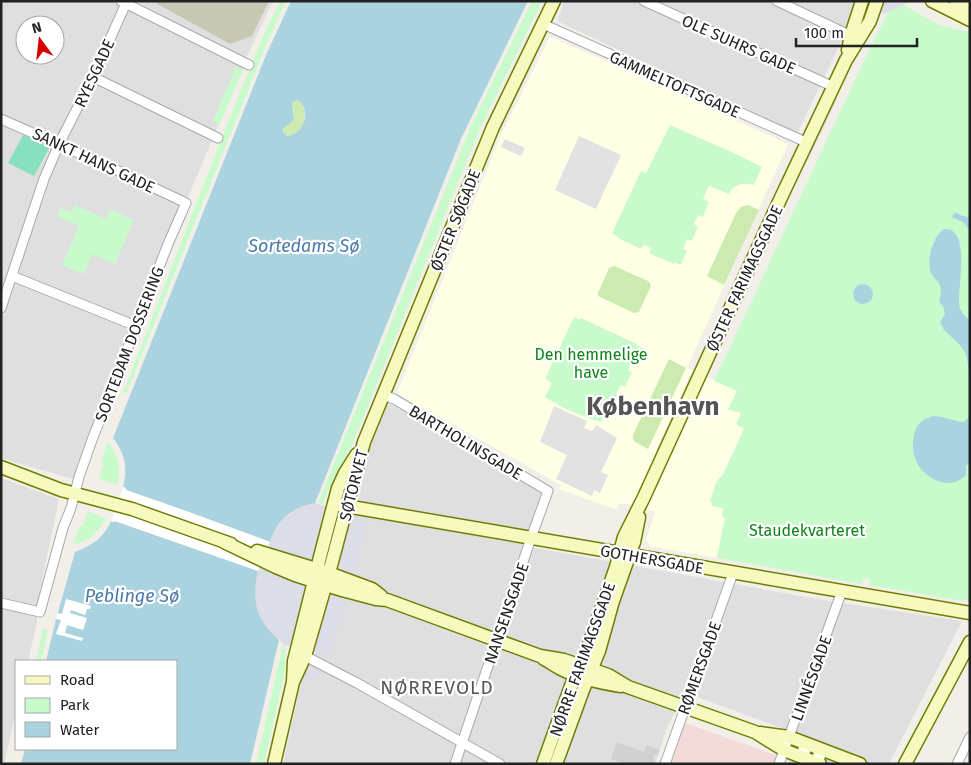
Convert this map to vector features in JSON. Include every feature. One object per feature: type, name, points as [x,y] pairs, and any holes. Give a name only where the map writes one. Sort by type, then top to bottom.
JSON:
[{"type":"street","name":"ØSTER SØGADE","points":[[364,442],[493,127],[554,1]]},
{"type":"street","name":"OLE SUHRS GADE","points":[[644,1],[834,87]]},
{"type":"street","points":[[777,1],[855,37],[869,1]]},
{"type":"street","name":"ØSTER FARIMAGSGADE","points":[[624,554],[624,537],[846,60],[855,37],[862,1]]},
{"type":"street","name":"ØSTER FARIMAGSGADE","points":[[855,37],[870,21],[877,1]]},
{"type":"street","points":[[932,1],[970,20]]},
{"type":"street","points":[[949,1],[970,11]]},
{"type":"street","points":[[956,1],[970,11]]},
{"type":"street","points":[[124,2],[249,65]]},
{"type":"street","name":"RYESGADE","points":[[1,308],[44,180],[93,77],[124,2]]},
{"type":"street","name":"GAMMELTOFTSGADE","points":[[543,24],[808,143]]},
{"type":"street","points":[[93,77],[218,138]]},
{"type":"street","name":"SANKT HANS GADE","points":[[1,119],[60,144],[186,203]]},
{"type":"street","name":"SORTEDAM DOSSERING","points":[[1,603],[40,612],[63,528],[92,440],[168,244],[186,203]]},
{"type":"street","points":[[12,276],[136,326]]},
{"type":"street","name":"BARTHOLINSGADE","points":[[384,395],[394,399],[548,491]]},
{"type":"street","name":"SØTORVET","points":[[293,682],[305,656],[338,488],[364,442]]},
{"type":"street","name":"SØTORVET","points":[[293,682],[294,661],[347,506],[364,442]]},
{"type":"street","points":[[7,469],[76,490],[108,496],[132,509],[224,542],[283,570],[322,577],[372,590],[388,600],[496,640],[540,656],[564,660],[604,684],[628,687],[685,707],[754,732],[784,750],[820,761]]},
{"type":"street","name":"NANSENSGADE","points":[[455,764],[548,491]]},
{"type":"street","name":"GOTHERSGADE","points":[[334,504],[970,613]]},
{"type":"street","name":"NØRRE FARIMAGSGADE","points":[[556,764],[584,672],[588,648],[607,593],[624,554]]},
{"type":"street","name":"RØMERSGADE","points":[[665,764],[733,573]]},
{"type":"street","name":"LINNÉSGADE","points":[[779,764],[842,591]]},
{"type":"street","points":[[904,764],[970,642]]},
{"type":"street","points":[[305,656],[350,679],[500,764]]},
{"type":"street","name":"NØRRE FARIMAGSGADE","points":[[543,764],[584,672]]},
{"type":"street","points":[[274,764],[293,682]]},
{"type":"street","points":[[754,732],[789,737],[860,764]]},
{"type":"street","points":[[957,764],[970,737]]},
{"type":"shaded area","points":[[1,1],[273,1],[248,54],[136,321],[76,480],[1,458]]},
{"type":"shaded area","points":[[152,1],[269,1],[252,36],[230,44]]},
{"type":"shaded area","points":[[564,1],[856,1],[844,36],[797,134],[559,22],[558,19]]},
{"type":"shaded area","points":[[860,1],[912,1],[884,14]]},
{"type":"shaded area","points":[[114,15],[117,16],[92,67],[90,66]]},
{"type":"shaded area","points":[[550,37],[788,144],[687,368],[737,391],[735,411],[741,413],[744,428],[712,502],[723,507],[725,517],[717,558],[650,546],[646,540],[655,512],[624,503],[618,505],[615,509],[600,504],[600,502],[599,504],[591,499],[581,497],[581,495],[580,497],[577,494],[565,492],[559,489],[561,485],[397,393],[500,137]]},
{"type":"shaded area","points":[[829,95],[837,99],[808,160],[801,158],[781,199],[788,202],[738,311],[731,308],[748,269],[742,266],[796,148],[802,152]]},
{"type":"shaded area","points":[[579,136],[621,155],[596,209],[555,190]]},
{"type":"shaded area","points":[[505,139],[525,148],[521,156],[501,147]]},
{"type":"shaded area","points":[[692,372],[695,373],[664,454],[656,451]]},
{"type":"shaded area","points":[[388,403],[543,493],[524,546],[829,601],[962,621],[889,764],[788,764],[798,734],[686,693],[668,725],[655,764],[283,764],[301,683],[315,657],[355,516],[369,450]]},
{"type":"shaded area","points":[[554,406],[587,421],[584,428],[592,431],[596,425],[617,438],[601,472],[608,475],[600,493],[594,490],[592,496],[556,479],[567,455],[540,442]]},
{"type":"shaded area","points":[[1,478],[59,499],[37,605],[37,622],[28,660],[15,660],[15,716],[4,764],[1,764]]},
{"type":"shaded area","points":[[315,503],[369,521],[331,655],[327,655],[323,662],[314,657],[316,652],[285,645],[269,632],[257,609],[254,596],[258,571],[276,527],[293,511]]},
{"type":"shaded area","points":[[312,662],[326,670],[324,674],[302,683],[304,675]]},
{"type":"shaded area","points":[[381,702],[436,733],[435,735],[380,704]]},
{"type":"shaded area","points":[[685,723],[778,756],[775,764],[671,764]]},
{"type":"shaded area","points":[[617,742],[644,752],[647,745],[660,750],[658,755],[654,754],[654,764],[624,764],[611,759]]},
{"type":"green space","points":[[280,1],[286,1],[267,43],[129,387],[126,394],[123,393],[224,132],[261,41]]},
{"type":"green space","points":[[532,1],[542,1],[479,131],[352,445],[328,489],[323,504],[318,503],[471,126]]},
{"type":"green space","name":"Staudekvarteret","points":[[900,3],[939,25],[970,32],[970,598],[964,601],[869,585],[870,579],[864,578],[862,584],[717,558],[725,517],[722,517],[723,508],[712,506],[710,502],[716,482],[722,477],[744,429],[736,424],[741,413],[728,409],[737,391],[714,381],[869,50],[892,5]]},
{"type":"green space","points":[[236,67],[243,70],[220,124],[213,121]]},
{"type":"green space","points":[[296,100],[300,101],[303,106],[305,112],[304,123],[298,132],[287,136],[284,135],[283,130],[292,117],[294,112],[292,104]]},
{"type":"green space","points":[[670,125],[762,167],[754,185],[740,185],[729,194],[709,186],[703,199],[709,202],[703,217],[698,215],[694,224],[698,227],[692,241],[687,239],[683,249],[687,251],[681,265],[674,262],[674,264],[649,253],[651,248],[644,245],[641,249],[612,233],[641,171],[646,173]]},
{"type":"green space","points":[[23,135],[51,145],[34,176],[8,163]]},
{"type":"green space","points":[[74,205],[106,219],[110,209],[134,220],[115,264],[92,254],[84,274],[62,265],[79,226],[57,216],[61,208],[71,212]]},
{"type":"green space","points":[[748,205],[759,210],[724,285],[707,276],[736,213],[741,207]]},
{"type":"green space","points":[[614,266],[650,283],[651,286],[639,312],[634,313],[598,296],[609,268]]},
{"type":"green space","name":"Den hemmelige have","points":[[574,317],[580,320],[581,318],[643,348],[636,363],[632,361],[628,370],[632,372],[625,387],[621,385],[616,394],[621,397],[614,411],[607,408],[601,422],[572,412],[545,397],[552,383],[545,379]]},
{"type":"green space","points":[[669,359],[686,368],[648,449],[635,442],[633,435]]},
{"type":"green space","points":[[108,442],[118,462],[119,474],[117,485],[99,479],[104,464],[101,462]]},
{"type":"green space","points":[[88,511],[106,518],[93,536],[73,544],[80,525],[83,526]]},
{"type":"green space","points":[[43,629],[48,630],[41,660],[36,660]]},
{"type":"green space","points":[[283,644],[285,645],[285,671],[264,764],[256,764]]},
{"type":"water","name":"Sortedams Sø","points":[[291,1],[528,1],[461,139],[315,503],[293,511],[286,516],[276,527],[270,542],[126,490],[123,487],[125,467],[123,455],[113,438],[266,55]],"holes":[[[298,100],[305,110],[302,127],[293,135],[287,136],[283,129],[294,118],[292,104]]]},
{"type":"water","points":[[955,213],[970,218],[970,231],[963,222],[953,218],[952,216]]},
{"type":"water","points":[[944,229],[952,231],[958,237],[960,246],[959,304],[960,309],[970,320],[970,382],[965,352],[944,330],[940,322],[945,314],[943,306],[939,302],[941,288],[932,275],[930,268],[931,249],[940,232]]},
{"type":"water","points":[[863,284],[870,287],[873,294],[870,301],[863,304],[856,301],[853,294],[856,287]]},
{"type":"water","points":[[933,416],[964,422],[970,416],[970,463],[966,466],[966,475],[955,482],[937,481],[931,478],[921,469],[915,458],[913,438],[915,431],[922,421]]},
{"type":"water","name":"Peblinge Sø","points":[[111,521],[115,521],[258,571],[255,591],[257,609],[265,625],[279,640],[250,764],[21,764],[25,750],[178,750],[178,660],[46,660],[75,552],[96,541]]},
{"type":"pier","points":[[123,487],[126,490],[270,542],[258,571],[111,521]]},
{"type":"pier","points":[[66,599],[91,606],[90,609],[87,609],[85,615],[71,610],[70,613],[87,618],[83,630],[67,625],[65,633],[83,638],[82,641],[56,634],[61,620],[56,619],[57,613],[62,614]]},
{"type":"district","name":"København","points":[[653,406]]},
{"type":"district","name":"NØRREVOLD","points":[[437,687]]}]
